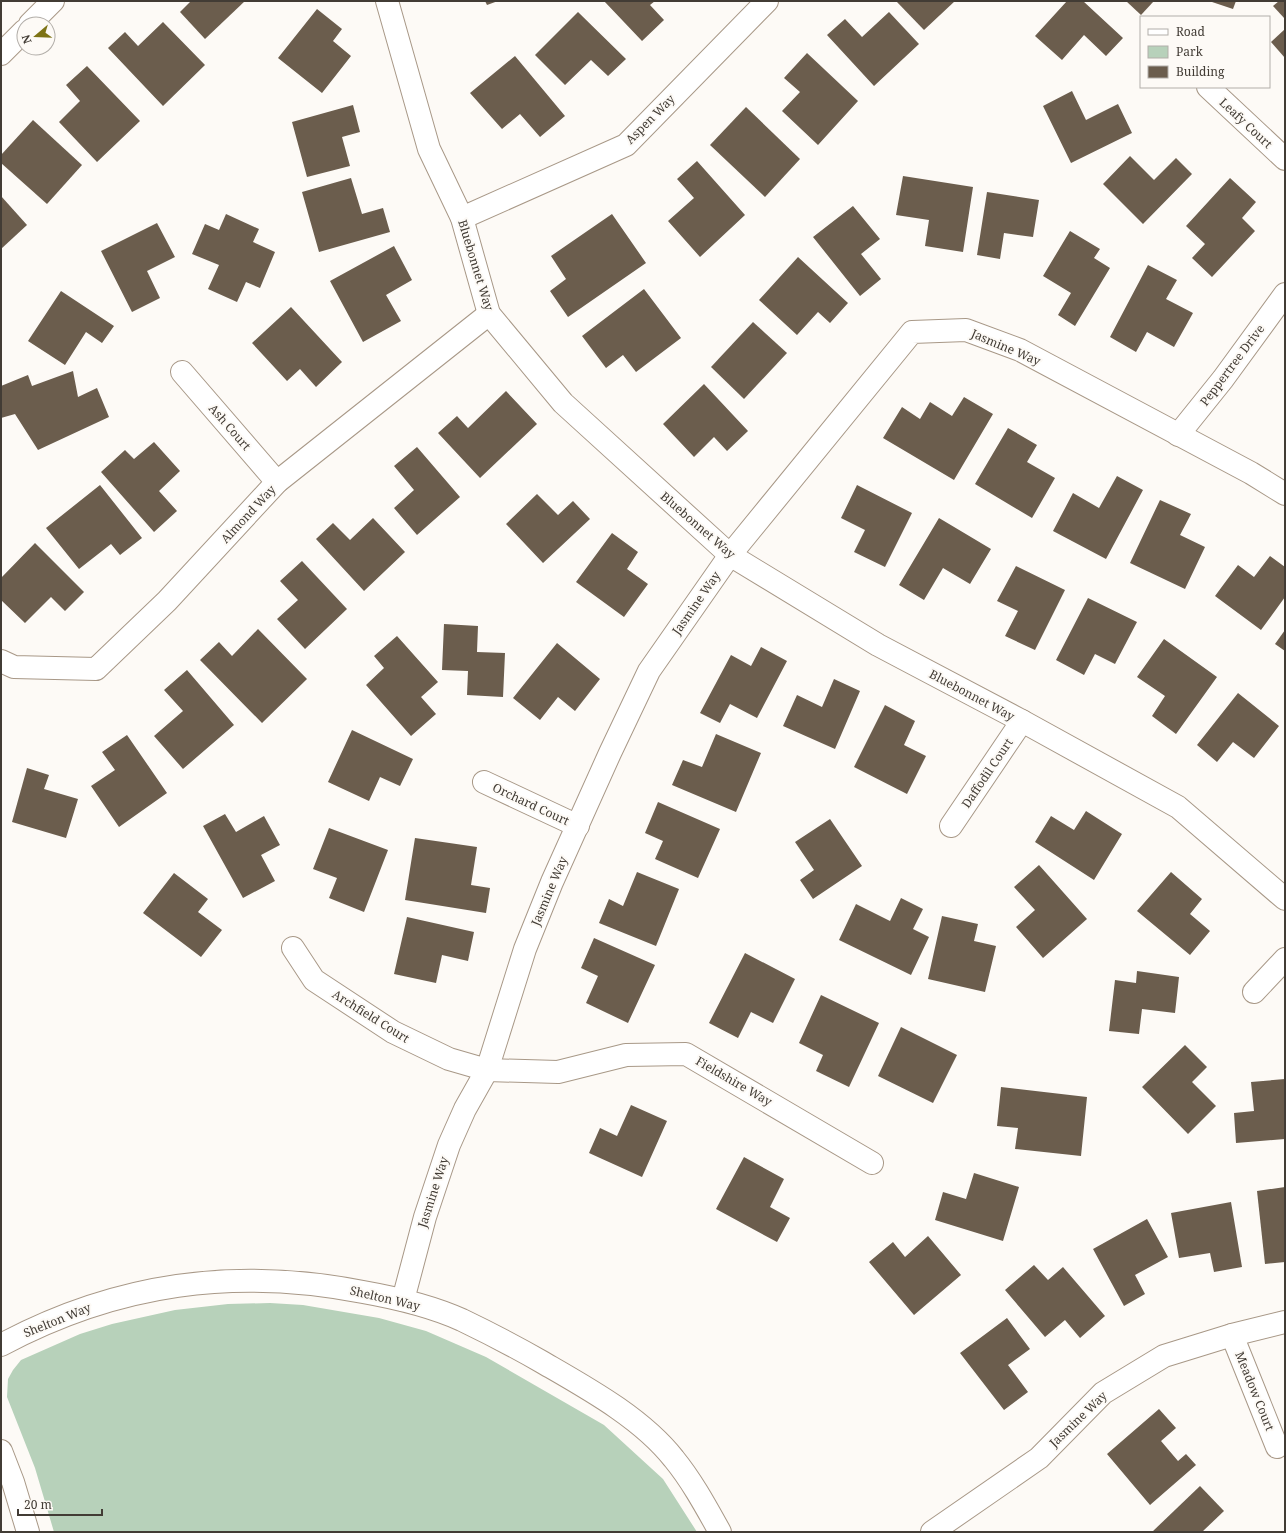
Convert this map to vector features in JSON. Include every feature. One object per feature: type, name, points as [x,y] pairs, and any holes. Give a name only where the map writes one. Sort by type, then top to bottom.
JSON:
[{"type":"street","points":[[38,16],[53,1]]},
{"type":"street","name":"Bluebonnet Way","points":[[387,1],[429,149],[462,218],[489,314],[563,403],[730,555],[878,645],[1022,721],[1178,807],[1285,899]]},
{"type":"street","name":"Aspen Way","points":[[462,218],[626,145],[768,1]]},
{"type":"street","points":[[1,54],[16,39]]},
{"type":"street","name":"Leafy Court","points":[[1209,88],[1285,159]]},
{"type":"street","name":"Peppertree Drive","points":[[1178,434],[1223,379],[1285,294]]},
{"type":"street","name":"Almond Way","points":[[1,661],[14,667],[96,669],[166,601],[277,482],[489,314]]},
{"type":"street","name":"Jasmine Way","points":[[403,1300],[425,1217],[449,1145],[465,1109],[487,1070],[525,949],[552,882],[649,671],[730,555],[912,332],[966,330],[1020,350],[1251,473],[1285,494]]},
{"type":"street","name":"Ash Court","points":[[182,372],[277,482]]},
{"type":"street","name":"Daffodil Court","points":[[951,826],[1022,721]]},
{"type":"street","name":"Orchard Court","points":[[484,782],[578,826]]},
{"type":"street","name":"Archfield Court","points":[[293,948],[314,980],[393,1032],[449,1059],[487,1070]]},
{"type":"street","points":[[1254,992],[1285,959]]},
{"type":"street","name":"Fieldshire Way","points":[[487,1070],[558,1072],[626,1055],[686,1054],[872,1163]]},
{"type":"street","name":"Shelton Way","points":[[1,1345],[50,1321],[97,1304],[144,1291],[190,1284],[239,1280],[292,1281],[335,1286],[403,1300],[461,1320],[535,1358],[614,1406],[645,1429],[674,1458],[702,1500],[720,1532]]},
{"type":"street","name":"Jasmine Way","points":[[932,1532],[1039,1458],[1103,1392],[1164,1356],[1232,1335],[1285,1322]]},
{"type":"street","name":"Meadow Court","points":[[1232,1335],[1277,1447]]},
{"type":"street","points":[[1,1451],[13,1482],[28,1532]]},
{"type":"green space","points":[[270,1303],[303,1305],[379,1318],[426,1331],[486,1357],[604,1425],[663,1479],[697,1532],[54,1532],[35,1468],[7,1397],[8,1379],[21,1360],[80,1334],[112,1324],[175,1310],[228,1304]]},
{"type":"building","points":[[191,1],[245,1],[205,39],[180,12]]},
{"type":"building","points":[[485,1],[498,1],[487,5]]},
{"type":"building","points":[[604,1],[655,1],[650,5],[664,20],[642,41]]},
{"type":"building","points":[[896,1],[955,1],[924,30]]},
{"type":"building","points":[[1067,1],[1083,1],[1123,38],[1106,56],[1084,35],[1062,60],[1035,36]]},
{"type":"building","points":[[1126,1],[1154,1],[1141,15]]},
{"type":"building","points":[[1209,1],[1236,1],[1233,9]]},
{"type":"building","points":[[1279,1],[1285,1],[1285,19],[1273,6]]},
{"type":"building","points":[[317,9],[342,29],[333,41],[351,56],[322,93],[278,58]]},
{"type":"building","points":[[578,12],[626,59],[608,76],[591,60],[565,85],[535,55]]},
{"type":"building","points":[[889,12],[919,44],[874,86],[827,35],[845,19],[862,37]]},
{"type":"building","points":[[163,22],[205,65],[163,106],[108,48],[125,32],[138,46]]},
{"type":"building","points":[[1285,29],[1285,58],[1271,42]]},
{"type":"building","points":[[807,53],[858,101],[818,145],[782,111],[800,92],[784,78]]},
{"type":"building","points":[[515,56],[565,116],[540,137],[520,114],[502,129],[470,93]]},
{"type":"building","points":[[87,66],[140,121],[97,162],[59,122],[80,101],[66,85]]},
{"type":"building","points":[[1072,91],[1086,120],[1118,104],[1132,133],[1071,163],[1043,106]]},
{"type":"building","points":[[353,105],[360,132],[342,137],[350,166],[307,177],[292,122]]},
{"type":"building","points":[[746,107],[800,159],[765,197],[710,145]]},
{"type":"building","points":[[33,120],[82,165],[47,204],[1,163],[1,155]]},
{"type":"building","points":[[1130,156],[1154,180],[1176,158],[1192,174],[1143,224],[1103,184]]},
{"type":"building","points":[[697,161],[745,215],[700,257],[668,221],[694,198],[677,179]]},
{"type":"building","points":[[903,176],[973,187],[963,252],[925,246],[929,220],[896,215]]},
{"type":"building","points":[[351,178],[362,214],[383,208],[390,232],[319,252],[302,192]]},
{"type":"building","points":[[1230,178],[1256,202],[1242,218],[1255,231],[1212,277],[1192,258],[1205,244],[1186,226]]},
{"type":"building","points":[[987,192],[1039,200],[1033,237],[1004,233],[1000,259],[977,255]]},
{"type":"building","points":[[1,196],[27,225],[1,249]]},
{"type":"building","points":[[853,206],[880,239],[861,254],[881,279],[860,296],[813,237]]},
{"type":"building","points":[[226,214],[259,229],[253,242],[275,252],[260,288],[246,282],[237,302],[208,289],[219,265],[192,254],[205,224],[219,230]]},
{"type":"building","points":[[612,214],[646,263],[568,317],[550,291],[566,279],[551,256]]},
{"type":"building","points":[[157,223],[175,257],[147,271],[160,298],[132,312],[101,251]]},
{"type":"building","points":[[1070,231],[1100,249],[1094,258],[1110,268],[1075,326],[1058,315],[1071,293],[1043,276]]},
{"type":"building","points":[[394,246],[412,280],[386,295],[401,321],[363,342],[330,281]]},
{"type":"building","points":[[798,257],[848,303],[830,323],[818,312],[797,335],[759,300]]},
{"type":"building","points":[[1148,265],[1177,280],[1166,299],[1193,313],[1174,347],[1147,332],[1136,352],[1110,337]]},
{"type":"building","points":[[644,289],[681,338],[636,372],[623,355],[606,368],[582,336]]},
{"type":"building","points":[[61,291],[114,326],[102,343],[86,332],[65,365],[28,341]]},
{"type":"building","points":[[291,307],[342,362],[316,387],[300,369],[287,381],[252,343]]},
{"type":"building","points":[[753,322],[787,353],[744,399],[711,367]]},
{"type":"building","points":[[73,371],[78,397],[97,388],[109,417],[38,450],[15,414],[1,418],[1,386],[28,375],[32,386]]},
{"type":"building","points":[[704,384],[748,431],[727,451],[714,437],[694,457],[663,424]]},
{"type":"building","points":[[506,391],[537,424],[480,478],[438,433],[457,416],[468,428]]},
{"type":"building","points":[[964,397],[993,414],[954,480],[883,438],[902,407],[920,419],[930,402],[952,416]]},
{"type":"building","points":[[1008,428],[1037,445],[1027,462],[1055,478],[1032,518],[975,484]]},
{"type":"building","points":[[154,442],[180,471],[159,491],[177,511],[154,532],[101,472],[125,450],[134,459]]},
{"type":"building","points":[[417,447],[460,497],[417,535],[394,508],[414,490],[394,466]]},
{"type":"building","points":[[1117,476],[1143,490],[1106,559],[1053,531],[1073,493],[1099,508]]},
{"type":"building","points":[[100,485],[142,538],[120,555],[111,544],[79,569],[46,528]]},
{"type":"building","points":[[857,485],[912,513],[885,567],[854,552],[865,530],[841,518]]},
{"type":"building","points":[[537,494],[558,515],[573,501],[590,519],[543,563],[506,524]]},
{"type":"building","points":[[1160,500],[1191,514],[1180,535],[1205,547],[1185,589],[1130,563]]},
{"type":"building","points":[[373,518],[405,552],[364,591],[316,539],[333,523],[350,540]]},
{"type":"building","points":[[939,518],[991,549],[970,584],[943,568],[924,600],[899,585]]},
{"type":"building","points":[[612,533],[638,552],[627,569],[648,584],[624,617],[576,582]]},
{"type":"building","points":[[35,543],[84,592],[65,611],[51,597],[25,623],[1,600],[1,578]]},
{"type":"building","points":[[1270,556],[1285,567],[1285,597],[1261,630],[1215,596],[1238,565],[1254,577]]},
{"type":"building","points":[[302,561],[347,609],[305,649],[277,619],[298,600],[280,581]]},
{"type":"building","points":[[1016,566],[1065,590],[1035,650],[1005,636],[1018,611],[997,601]]},
{"type":"building","points":[[1088,598],[1137,622],[1115,664],[1095,654],[1084,675],[1056,660]]},
{"type":"building","points":[[444,624],[478,626],[477,652],[505,653],[503,697],[467,695],[468,671],[442,670]]},
{"type":"building","points":[[258,629],[307,679],[262,723],[200,660],[219,642],[232,656]]},
{"type":"building","points":[[1285,630],[1285,651],[1275,644]]},
{"type":"building","points":[[397,636],[438,682],[421,697],[436,714],[411,736],[366,685],[384,668],[374,656]]},
{"type":"building","points":[[1164,639],[1217,677],[1176,734],[1152,716],[1165,696],[1137,677]]},
{"type":"building","points":[[557,643],[600,679],[575,711],[558,697],[540,720],[513,698]]},
{"type":"building","points":[[761,647],[787,661],[757,718],[730,704],[720,723],[700,713],[731,655],[751,666]]},
{"type":"building","points":[[187,670],[234,725],[183,769],[154,736],[183,711],[164,690]]},
{"type":"building","points":[[834,679],[860,691],[835,749],[783,726],[797,695],[822,707]]},
{"type":"building","points":[[1238,693],[1279,726],[1254,758],[1233,742],[1217,762],[1197,745]]},
{"type":"building","points":[[885,705],[915,721],[904,745],[926,756],[907,794],[854,767]]},
{"type":"building","points":[[352,730],[413,759],[400,786],[380,777],[369,801],[328,782]]},
{"type":"building","points":[[716,734],[761,753],[736,812],[672,785],[683,760],[702,767]]},
{"type":"building","points":[[127,735],[167,793],[119,827],[91,786],[115,770],[102,752]]},
{"type":"building","points":[[27,768],[49,775],[44,789],[78,799],[66,838],[12,822]]},
{"type":"building","points":[[658,802],[720,829],[698,878],[655,859],[663,841],[645,833]]},
{"type":"building","points":[[1086,811],[1122,834],[1094,880],[1035,842],[1051,816],[1074,830]]},
{"type":"building","points":[[225,814],[236,832],[264,816],[280,845],[261,855],[275,881],[243,898],[203,826]]},
{"type":"building","points":[[830,819],[862,866],[813,899],[800,880],[814,870],[795,842]]},
{"type":"building","points":[[329,828],[388,850],[364,912],[329,898],[337,878],[313,869]]},
{"type":"building","points":[[415,838],[477,847],[471,885],[490,888],[486,913],[405,900]]},
{"type":"building","points":[[1039,865],[1087,919],[1043,958],[1016,927],[1035,910],[1014,887]]},
{"type":"building","points":[[637,872],[679,889],[656,946],[599,923],[609,899],[623,906]]},
{"type":"building","points":[[1171,872],[1202,899],[1190,914],[1210,931],[1190,955],[1137,911]]},
{"type":"building","points":[[174,873],[208,899],[198,912],[222,930],[201,957],[143,913]]},
{"type":"building","points":[[901,898],[923,909],[913,929],[929,937],[911,975],[839,940],[856,904],[890,921]]},
{"type":"building","points":[[942,916],[978,924],[974,941],[996,946],[985,992],[928,979]]},
{"type":"building","points":[[407,917],[474,932],[468,961],[442,955],[436,983],[394,974]]},
{"type":"building","points":[[594,938],[655,965],[628,1023],[586,1003],[598,976],[581,968]]},
{"type":"building","points":[[745,953],[795,979],[773,1023],[751,1012],[738,1038],[709,1023]]},
{"type":"building","points":[[1137,971],[1179,977],[1175,1013],[1142,1009],[1139,1034],[1109,1031],[1115,980],[1136,983]]},
{"type":"building","points":[[821,995],[879,1023],[849,1087],[816,1071],[823,1055],[799,1043]]},
{"type":"building","points":[[901,1027],[957,1055],[933,1103],[878,1076]]},
{"type":"building","points":[[1185,1045],[1207,1067],[1192,1082],[1216,1106],[1188,1134],[1142,1087]]},
{"type":"building","points":[[1285,1079],[1285,1139],[1236,1143],[1234,1113],[1254,1111],[1251,1082]]},
{"type":"building","points":[[1001,1087],[1087,1097],[1081,1156],[1015,1149],[1018,1128],[997,1126]]},
{"type":"building","points":[[631,1105],[667,1121],[642,1177],[589,1153],[600,1128],[617,1136]]},
{"type":"building","points":[[744,1157],[784,1179],[770,1207],[790,1218],[777,1242],[716,1209]]},
{"type":"building","points":[[974,1173],[1019,1187],[1003,1241],[935,1220],[943,1192],[966,1199]]},
{"type":"building","points":[[1285,1187],[1285,1262],[1265,1264],[1257,1191]]},
{"type":"building","points":[[1231,1202],[1242,1267],[1214,1272],[1210,1253],[1179,1258],[1171,1213]]},
{"type":"building","points":[[1147,1219],[1168,1257],[1135,1275],[1145,1294],[1124,1306],[1093,1249]]},
{"type":"building","points":[[928,1236],[961,1275],[914,1315],[869,1262],[893,1242],[905,1257]]},
{"type":"building","points":[[1034,1265],[1048,1280],[1063,1267],[1105,1316],[1080,1338],[1065,1320],[1045,1337],[1005,1290]]},
{"type":"building","points":[[1007,1318],[1030,1349],[1008,1365],[1028,1392],[1004,1410],[960,1353]]},
{"type":"building","points":[[1159,1409],[1176,1428],[1161,1441],[1178,1461],[1186,1454],[1196,1465],[1150,1505],[1107,1454]]},
{"type":"building","points":[[1200,1486],[1224,1511],[1202,1532],[1152,1532]]}]
